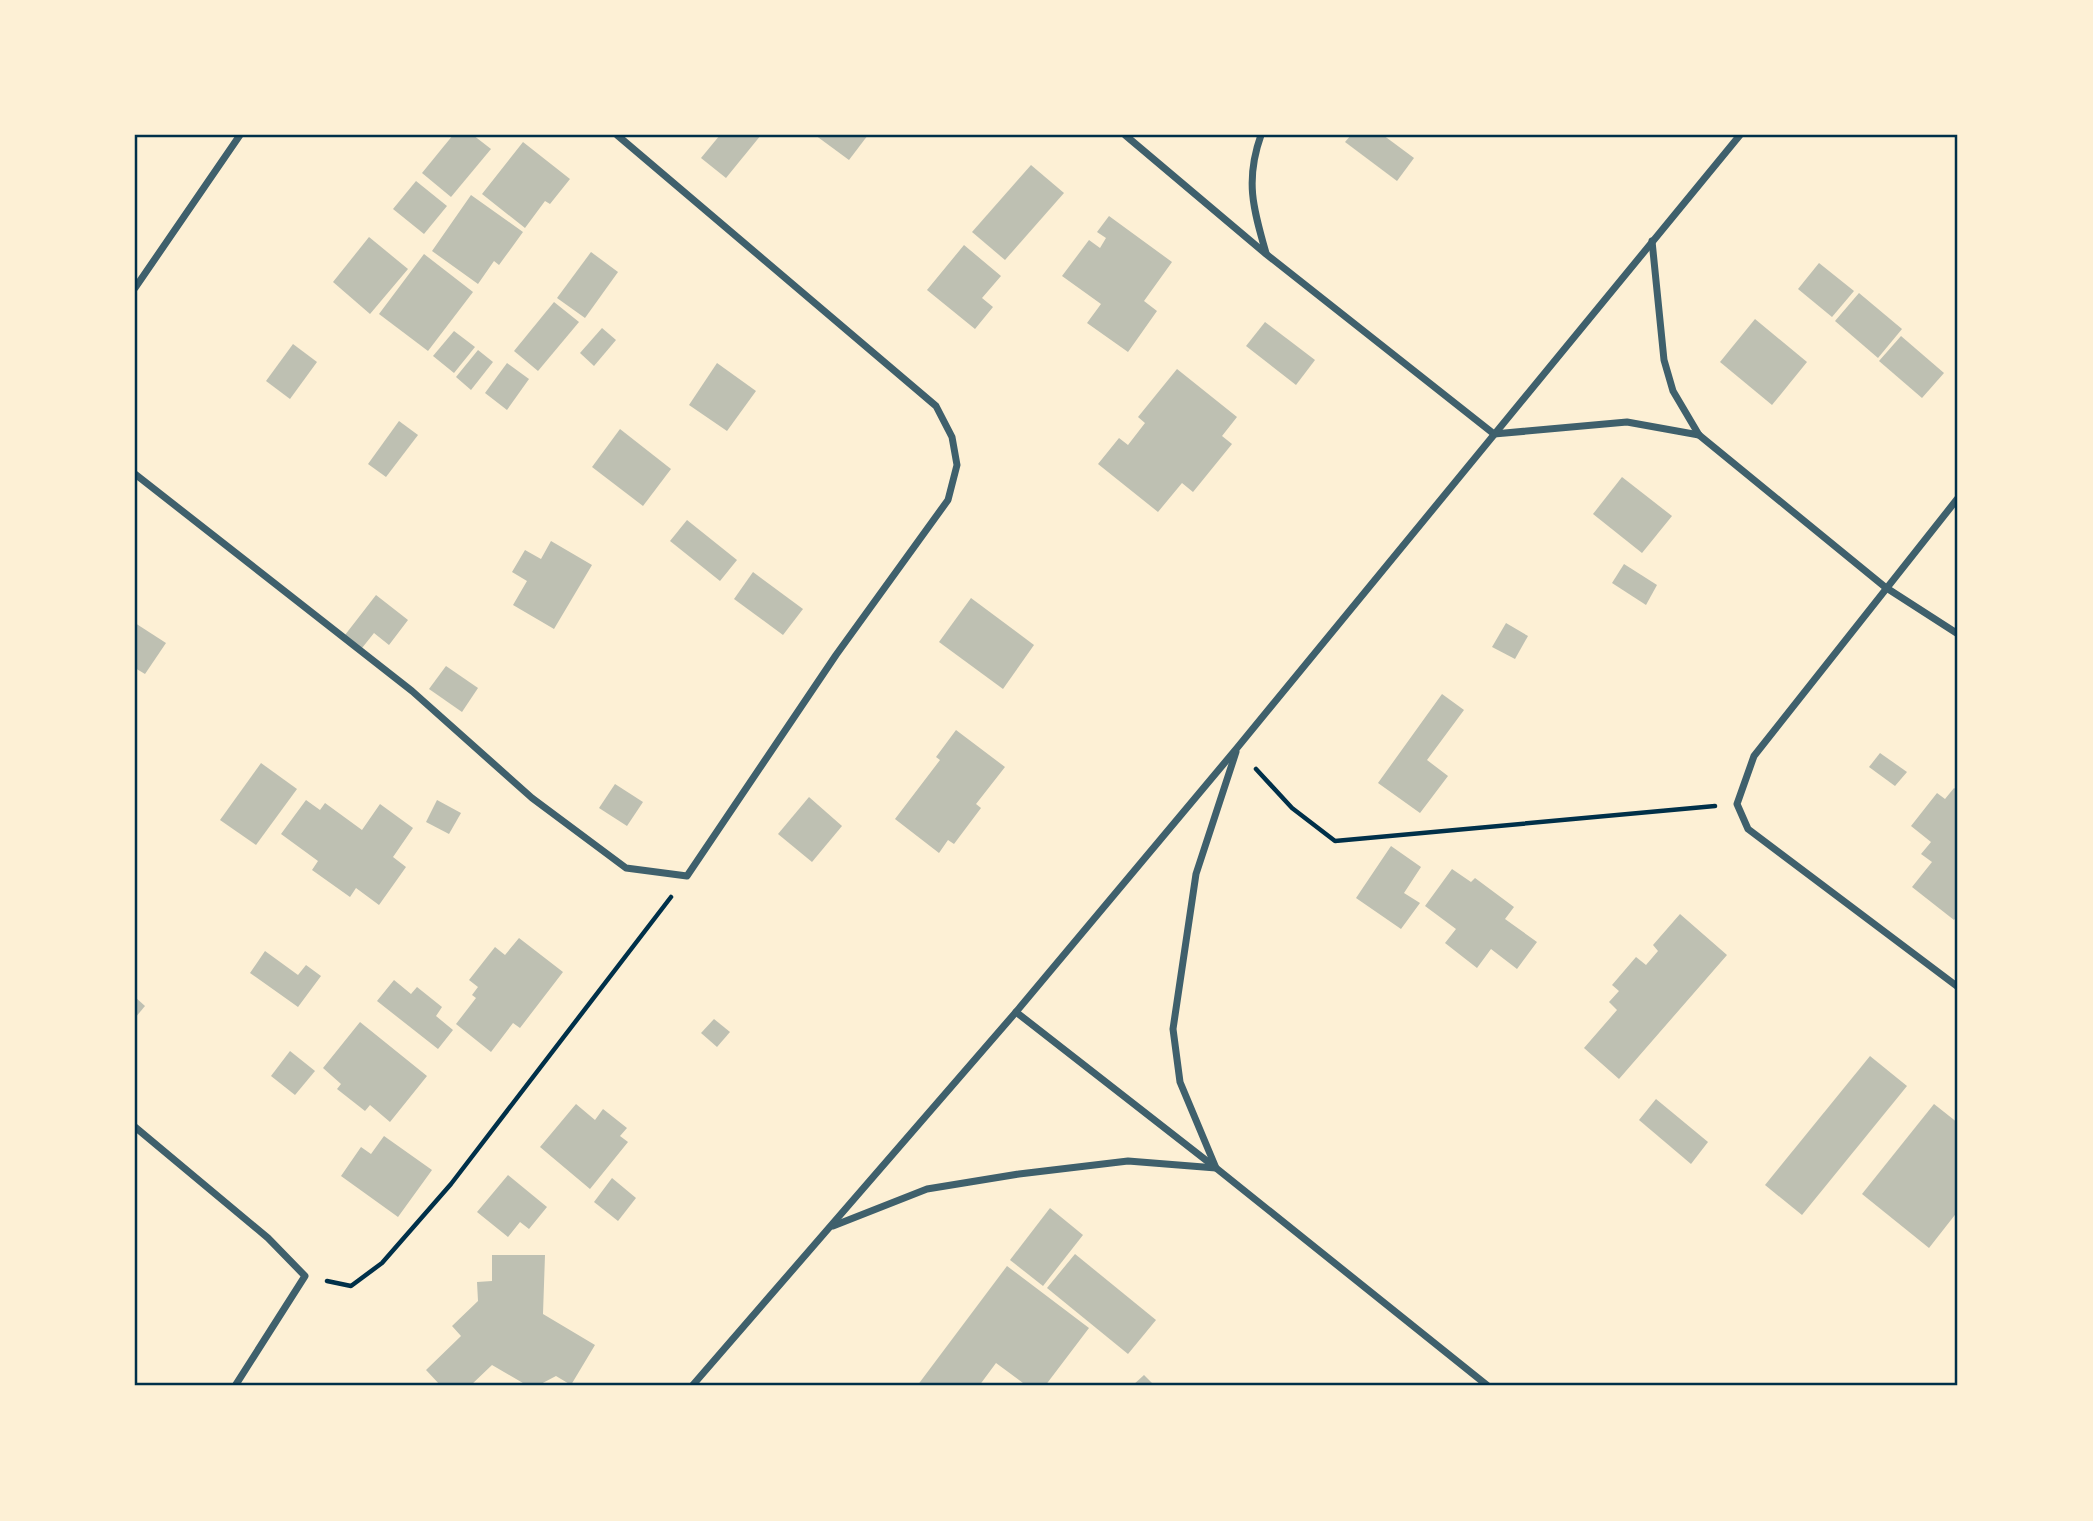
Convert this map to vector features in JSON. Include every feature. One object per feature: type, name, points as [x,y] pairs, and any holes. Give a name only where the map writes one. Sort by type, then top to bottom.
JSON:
[{"type":"street","points":[[135,288],[240,135]]},
{"type":"street","points":[[135,474],[412,691],[532,798],[626,868],[687,876],[836,655],[948,500],[957,465],[951,437],[936,407],[617,135]]},
{"type":"street","points":[[1125,135],[1266,254],[1494,434],[1627,422],[1699,435]]},
{"type":"street","points":[[1261,135],[1253,159],[1251,200],[1266,254]]},
{"type":"street","points":[[692,1386],[1016,1012],[1237,748],[1740,135]]},
{"type":"street","points":[[1652,241],[1664,360],[1673,391],[1699,435],[1885,587],[1958,634]]},
{"type":"street","points":[[1958,498],[1754,756],[1737,804],[1748,830],[1958,988]]},
{"type":"street","points":[[1216,1168],[1180,1082],[1173,1029],[1196,874],[1237,748]]},
{"type":"street","points":[[1016,1012],[1488,1386]]},
{"type":"street","points":[[135,1127],[268,1238],[306,1276],[235,1386]]},
{"type":"street","points":[[830,1227],[927,1189],[1019,1174],[1128,1161],[1216,1168]]},
{"type":"path","points":[[1237,748],[1292,808],[1335,841],[1737,804]]},
{"type":"path","points":[[306,1276],[351,1286],[382,1262],[451,1184],[687,876]]},
{"type":"building","points":[[453,135],[473,135],[491,149],[451,197],[422,173]]},
{"type":"building","points":[[720,135],[761,135],[726,178],[701,158]]},
{"type":"building","points":[[815,135],[868,135],[849,160]]},
{"type":"building","points":[[1351,135],[1383,135],[1414,158],[1397,181],[1345,142]]},
{"type":"building","points":[[523,142],[570,179],[550,204],[545,201],[525,228],[482,194]]},
{"type":"building","points":[[1031,165],[1064,193],[1005,260],[972,232]]},
{"type":"building","points":[[416,181],[447,206],[424,234],[393,209]]},
{"type":"building","points":[[471,195],[523,232],[499,265],[494,261],[478,284],[432,251]]},
{"type":"building","points":[[1109,216],[1172,262],[1144,301],[1157,311],[1128,352],[1087,323],[1101,304],[1062,276],[1089,240],[1100,248],[1106,238],[1097,232]]},
{"type":"building","points":[[369,237],[408,269],[370,314],[333,282]]},
{"type":"building","points":[[964,245],[1001,276],[982,298],[993,307],[975,329],[927,290]]},
{"type":"building","points":[[591,252],[618,272],[585,318],[557,298]]},
{"type":"building","points":[[424,254],[473,292],[428,351],[379,314]]},
{"type":"building","points":[[1819,263],[1854,291],[1832,317],[1798,289]]},
{"type":"building","points":[[1859,293],[1902,329],[1878,358],[1835,321]]},
{"type":"building","points":[[554,302],[579,322],[538,371],[514,351]]},
{"type":"building","points":[[1755,319],[1807,362],[1772,405],[1720,362]]},
{"type":"building","points":[[1265,322],[1315,360],[1296,385],[1246,346]]},
{"type":"building","points":[[602,328],[616,340],[594,366],[580,353]]},
{"type":"building","points":[[454,331],[475,347],[454,373],[433,356]]},
{"type":"building","points":[[1901,336],[1944,373],[1922,398],[1879,361]]},
{"type":"building","points":[[293,344],[317,362],[290,399],[266,381]]},
{"type":"building","points":[[478,350],[493,362],[471,390],[456,377]]},
{"type":"building","points":[[507,363],[529,379],[507,410],[485,393]]},
{"type":"building","points":[[717,363],[756,391],[727,431],[689,405]]},
{"type":"building","points":[[1177,369],[1237,417],[1222,436],[1232,444],[1193,492],[1182,483],[1158,512],[1098,464],[1119,438],[1128,445],[1145,423],[1138,417]]},
{"type":"building","points":[[399,421],[418,435],[386,477],[368,464]]},
{"type":"building","points":[[620,429],[671,469],[643,506],[592,467]]},
{"type":"building","points":[[1622,477],[1672,516],[1642,553],[1593,514]]},
{"type":"building","points":[[687,520],[737,560],[720,581],[670,541]]},
{"type":"building","points":[[551,541],[592,565],[554,629],[513,605],[527,581],[512,572],[525,550],[541,559]]},
{"type":"building","points":[[1624,564],[1657,585],[1646,605],[1612,583]]},
{"type":"building","points":[[753,572],[803,609],[783,635],[734,599]]},
{"type":"building","points":[[376,595],[408,620],[389,645],[374,633],[362,648],[345,635]]},
{"type":"building","points":[[971,598],[1034,645],[1003,689],[939,642]]},
{"type":"building","points":[[135,623],[166,643],[145,674],[135,668]]},
{"type":"building","points":[[1506,623],[1528,636],[1515,659],[1492,647]]},
{"type":"building","points":[[446,666],[478,688],[462,712],[429,689]]},
{"type":"building","points":[[1442,694],[1464,710],[1427,760],[1448,776],[1420,813],[1378,783]]},
{"type":"building","points":[[956,730],[1005,767],[976,804],[981,808],[954,844],[948,840],[939,853],[895,819],[940,760],[936,757]]},
{"type":"building","points":[[1880,753],[1907,772],[1895,786],[1869,767]]},
{"type":"building","points":[[261,763],[297,789],[256,845],[220,820]]},
{"type":"building","points":[[615,784],[643,802],[627,826],[599,808]]},
{"type":"building","points":[[1954,788],[1958,791],[1958,915],[1954,920],[1912,887],[1932,862],[1921,854],[1931,842],[1911,826],[1937,793],[1945,799]]},
{"type":"building","points":[[809,797],[842,826],[812,862],[778,834]]},
{"type":"building","points":[[306,800],[320,810],[325,803],[362,830],[380,804],[413,828],[393,857],[406,867],[379,905],[356,888],[350,897],[312,870],[318,861],[281,834]]},
{"type":"building","points":[[437,800],[461,813],[449,834],[426,822]]},
{"type":"building","points":[[1391,846],[1421,867],[1404,893],[1420,903],[1401,929],[1356,898]]},
{"type":"building","points":[[1452,869],[1471,882],[1475,878],[1514,907],[1505,919],[1537,942],[1517,969],[1491,949],[1477,968],[1445,943],[1456,929],[1425,906]]},
{"type":"building","points":[[1680,914],[1727,955],[1619,1079],[1584,1048],[1617,1010],[1609,1002],[1619,991],[1612,985],[1636,957],[1646,965],[1658,951],[1653,945]]},
{"type":"building","points":[[519,938],[563,972],[520,1028],[513,1023],[491,1052],[456,1024],[476,998],[472,995],[478,987],[469,980],[495,947],[505,955]]},
{"type":"building","points":[[265,951],[298,975],[306,965],[321,976],[298,1007],[250,973]]},
{"type":"building","points":[[394,980],[411,994],[417,987],[442,1007],[436,1016],[453,1030],[438,1049],[377,1001]]},
{"type":"building","points":[[135,997],[145,1006],[135,1018]]},
{"type":"building","points":[[714,1019],[730,1032],[717,1047],[701,1033]]},
{"type":"building","points":[[360,1022],[427,1076],[390,1122],[370,1105],[365,1111],[337,1089],[341,1084],[323,1068]]},
{"type":"building","points":[[290,1051],[315,1071],[295,1095],[271,1076]]},
{"type":"building","points":[[1870,1056],[1907,1086],[1802,1215],[1765,1185]]},
{"type":"building","points":[[1656,1099],[1708,1142],[1691,1164],[1639,1120]]},
{"type":"building","points":[[576,1104],[595,1120],[603,1109],[627,1128],[620,1136],[628,1142],[590,1189],[540,1147]]},
{"type":"building","points":[[1934,1104],[1958,1123],[1958,1211],[1929,1248],[1862,1194]]},
{"type":"building","points":[[384,1136],[432,1170],[398,1217],[341,1176],[361,1147],[371,1154]]},
{"type":"building","points":[[508,1175],[547,1207],[529,1229],[520,1222],[508,1237],[477,1212]]},
{"type":"building","points":[[612,1178],[636,1198],[618,1221],[594,1202]]},
{"type":"building","points":[[1050,1208],[1083,1235],[1043,1286],[1010,1260]]},
{"type":"building","points":[[1075,1254],[1156,1320],[1128,1354],[1047,1288]]},
{"type":"building","points":[[492,1255],[545,1255],[543,1314],[595,1345],[571,1385],[556,1376],[537,1386],[528,1386],[492,1365],[470,1386],[441,1386],[426,1370],[461,1336],[452,1326],[478,1301],[477,1282],[492,1281]]},
{"type":"building","points":[[1007,1266],[1089,1328],[1045,1386],[1027,1386],[996,1363],[979,1386],[917,1386]]},
{"type":"building","points":[[1144,1375],[1155,1386],[1132,1386]]}]
